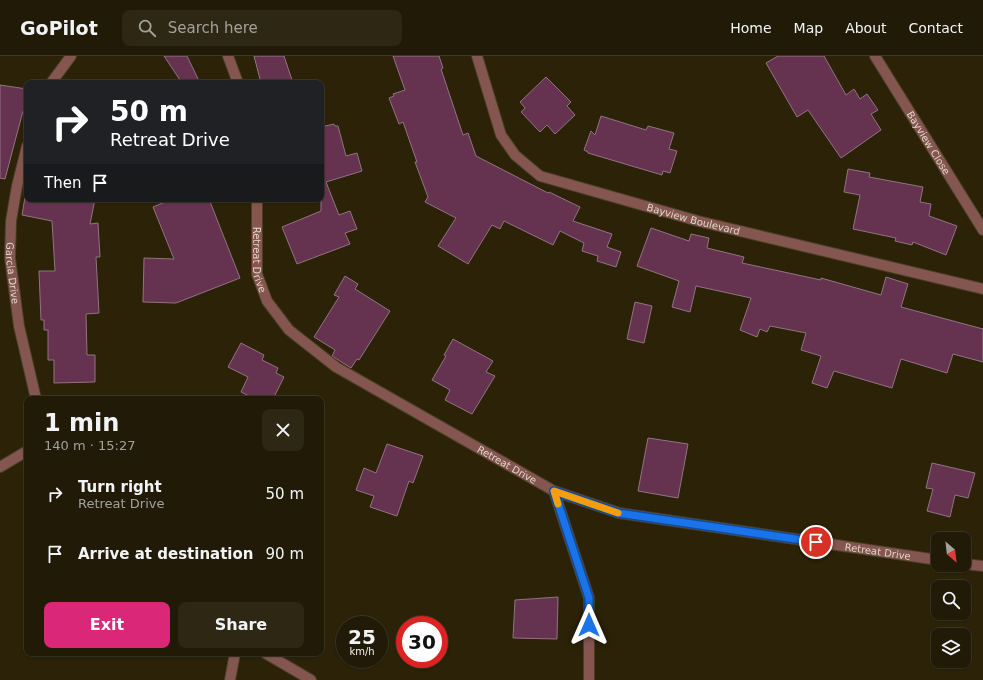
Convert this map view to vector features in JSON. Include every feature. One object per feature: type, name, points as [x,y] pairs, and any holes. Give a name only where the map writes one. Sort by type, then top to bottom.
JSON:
[{"type":"street","points":[[53,80],[70,56]]},
{"type":"street","points":[[228,56],[237,80]]},
{"type":"street","name":"Bayview Boulevard","points":[[477,56],[501,135],[515,155],[540,176],[698,221],[983,289]]},
{"type":"street","name":"Bayview Close","points":[[875,56],[983,230]]},
{"type":"street","name":"Garcia Drive","points":[[24,158],[11,220],[10,258],[19,326],[35,396]]},
{"type":"street","name":"Retreat Drive","points":[[257,202],[257,274],[267,301],[289,330],[336,367],[554,491],[618,513],[931,559]]},
{"type":"street","points":[[0,467],[24,453]]},
{"type":"street","points":[[554,491],[589,598],[589,680]]},
{"type":"street","points":[[971,565],[983,566]]},
{"type":"street","points":[[230,680],[234,656]]},
{"type":"street","points":[[270,656],[310,680]]},
{"type":"building","points":[[164,56],[187,56],[199,80],[180,80]]},
{"type":"building","points":[[254,56],[284,56],[292,80],[260,80]]},
{"type":"building","points":[[393,56],[439,56],[443,68],[441,69],[463,135],[468,133],[476,156],[548,193],[549,192],[580,207],[573,221],[612,234],[607,247],[621,252],[616,267],[597,261],[598,256],[582,251],[584,243],[560,231],[553,245],[504,221],[500,229],[492,225],[468,264],[438,246],[456,218],[425,202],[428,197],[415,162],[417,162],[403,122],[399,124],[389,98],[394,96],[393,94],[405,90]]},
{"type":"building","points":[[778,56],[824,56],[846,95],[854,89],[860,99],[867,94],[878,110],[871,114],[881,130],[841,158],[808,110],[797,117],[766,63]]},
{"type":"building","points":[[546,77],[571,102],[567,106],[575,115],[555,134],[547,125],[540,132],[521,112],[525,108],[520,102]]},
{"type":"building","points":[[0,85],[24,89],[24,111],[5,179],[0,178]]},
{"type":"building","points":[[601,116],[646,130],[648,126],[674,133],[669,149],[677,151],[670,173],[663,171],[662,175],[588,153],[584,150],[591,131],[595,135]]},
{"type":"building","points":[[334,124],[335,126],[338,126],[346,156],[357,153],[362,171],[326,182],[339,215],[350,211],[357,229],[345,233],[350,244],[297,264],[282,227],[321,211],[321,202],[324,202],[324,126]]},
{"type":"building","points":[[848,169],[870,173],[869,177],[923,187],[920,202],[931,204],[929,216],[957,226],[946,255],[913,242],[912,245],[895,241],[896,238],[853,229],[860,195],[844,192]]},
{"type":"building","points":[[24,202],[94,202],[90,224],[98,223],[100,257],[96,257],[99,313],[86,314],[87,355],[95,355],[95,382],[54,383],[54,360],[48,360],[48,330],[44,330],[44,320],[41,320],[39,271],[55,271],[52,221],[22,215]]},
{"type":"building","points":[[165,202],[210,202],[240,278],[176,303],[143,302],[144,258],[174,259],[153,207]]},
{"type":"building","points":[[651,228],[689,241],[691,234],[709,238],[707,248],[744,257],[742,263],[821,280],[821,278],[881,295],[886,277],[908,284],[901,307],[983,329],[983,362],[953,354],[947,373],[901,359],[892,388],[834,371],[827,388],[812,383],[821,356],[801,350],[806,333],[770,326],[767,332],[760,329],[757,337],[740,330],[751,298],[696,286],[690,312],[672,307],[679,281],[637,266]]},
{"type":"building","points":[[345,276],[358,284],[355,289],[390,311],[359,360],[357,359],[351,368],[332,356],[335,350],[314,337],[339,297],[334,295]]},
{"type":"building","points":[[635,302],[652,306],[644,343],[627,339]]},
{"type":"building","points":[[453,339],[493,361],[486,372],[495,376],[472,414],[445,400],[450,390],[432,380],[446,356],[444,355]]},
{"type":"building","points":[[241,343],[264,355],[262,360],[278,368],[276,373],[284,377],[274,396],[249,396],[241,392],[248,377],[228,367]]},
{"type":"building","points":[[648,438],[688,444],[678,498],[638,491]]},
{"type":"building","points":[[387,444],[423,456],[413,483],[409,481],[397,516],[370,507],[374,496],[356,490],[364,468],[376,473]]},
{"type":"building","points":[[932,463],[975,473],[968,498],[955,495],[950,517],[927,511],[933,489],[926,488]]},
{"type":"building","points":[[558,597],[557,639],[513,638],[515,600]]},
{"type":"slow traffic","points":[[558,504],[554,491],[618,513]]},
{"type":"route","points":[[589,625],[589,598],[554,491],[618,513],[816,542]]}]
